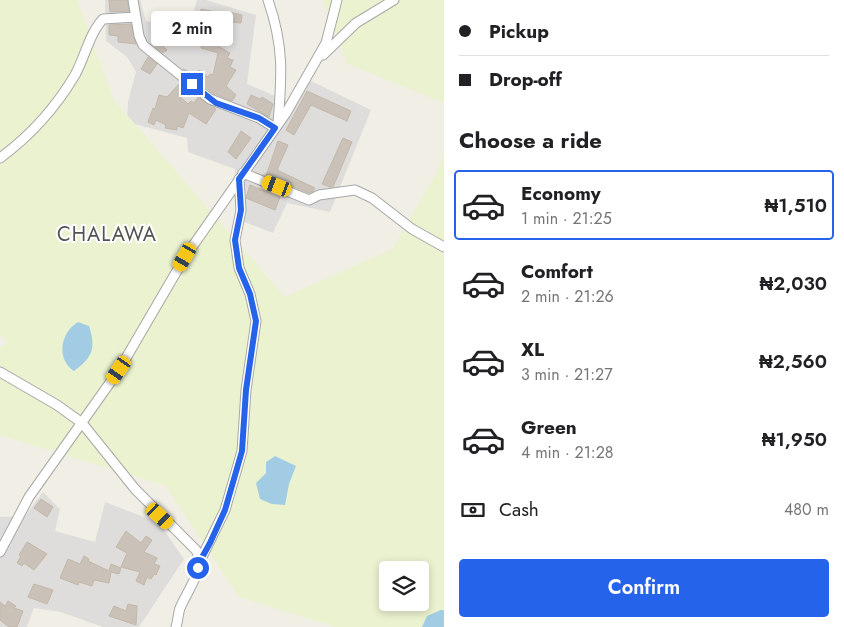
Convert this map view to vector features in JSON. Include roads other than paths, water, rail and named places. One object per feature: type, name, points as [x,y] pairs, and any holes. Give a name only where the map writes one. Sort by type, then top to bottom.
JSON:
[{"type":"street","points":[[133,0],[139,36],[143,45],[210,99],[259,118],[276,127]]},
{"type":"street","points":[[268,0],[278,28],[283,73],[276,127]]},
{"type":"street","points":[[0,552],[29,497],[119,370],[185,257],[276,127],[318,58],[329,34],[337,0]]},
{"type":"street","points":[[318,58],[337,43],[356,23],[394,0]]},
{"type":"street","points":[[0,158],[34,129],[54,105],[75,75],[96,26],[103,20],[136,17]]},
{"type":"street","points":[[241,176],[309,200],[319,195],[355,190],[372,198],[412,229],[444,247]]},
{"type":"street","points":[[176,627],[179,611],[200,561],[225,510],[242,451],[246,390],[256,321],[250,294],[239,268],[235,240],[241,210],[241,176]]},
{"type":"street","points":[[0,372],[57,405],[82,423],[135,489],[196,550],[200,561]]},
{"type":"street","points":[[179,617],[184,627]]},
{"type":"water","points":[[78,322],[89,326],[92,346],[89,356],[74,371],[64,360],[62,346],[67,333]]},
{"type":"water","points":[[275,456],[296,466],[289,484],[285,505],[272,504],[260,499],[256,483],[266,473],[266,462]]},
{"type":"water","points":[[444,610],[444,627],[422,627],[427,616]]},
{"type":"district","name":"CHALAWA","points":[[107,234]]}]
